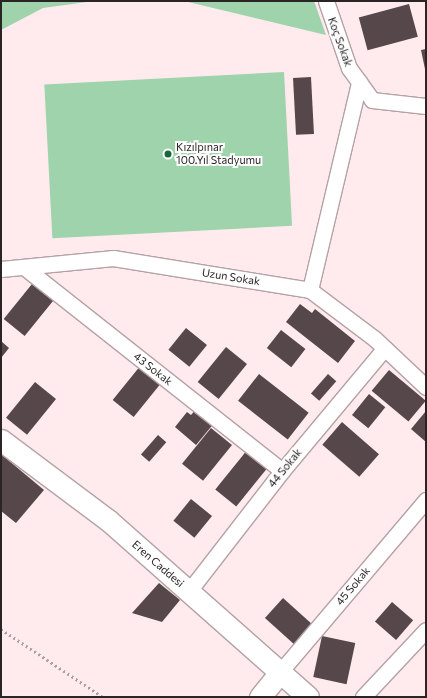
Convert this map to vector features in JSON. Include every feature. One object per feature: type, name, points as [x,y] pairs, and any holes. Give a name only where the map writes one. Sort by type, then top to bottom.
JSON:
[{"type":"street","name":"Koç Sokak","points":[[326,1],[349,68],[372,100],[426,106]]},
{"type":"street","points":[[310,290],[358,82]]},
{"type":"street","name":"Uzun Sokak","points":[[1,269],[113,258],[310,290],[385,348],[426,386]]},
{"type":"street","name":"43 Sokak","points":[[24,267],[282,471]]},
{"type":"street","name":"44 Sokak","points":[[189,591],[282,471],[385,348]]},
{"type":"street","name":"Eren Caddesi","points":[[1,440],[108,520],[308,697]]},
{"type":"street","name":"45 Sokak","points":[[280,672],[426,500]]},
{"type":"street","points":[[363,697],[426,630]]},
{"type":"street","points":[[260,697],[280,672]]},
{"type":"path","points":[[1,629],[103,697]]},
{"type":"green space","points":[[1,1],[94,1],[43,8],[1,30]]},
{"type":"green space","points":[[184,1],[314,1],[326,35]]},
{"type":"green space","name":"Kızılpınar 100.Yıl Stadyumu","points":[[284,72],[292,226],[52,238],[44,85]]},
{"type":"building","points":[[409,4],[418,37],[368,50],[359,17]]},
{"type":"building","points":[[426,49],[426,69],[425,69],[421,50]]},
{"type":"building","points":[[311,77],[314,134],[296,135],[293,78]]},
{"type":"building","points":[[32,284],[53,301],[25,336],[4,319]]},
{"type":"building","points":[[300,304],[312,313],[315,309],[355,341],[338,363],[286,322]]},
{"type":"building","points":[[186,328],[207,345],[189,367],[168,350]]},
{"type":"building","points":[[281,330],[305,349],[291,367],[267,348]]},
{"type":"building","points":[[1,341],[9,348],[1,358]]},
{"type":"building","points":[[226,347],[247,364],[219,399],[198,382]]},
{"type":"building","points":[[141,365],[162,382],[134,417],[113,400]]},
{"type":"building","points":[[389,370],[426,401],[408,422],[372,391]]},
{"type":"building","points":[[259,374],[309,413],[288,440],[238,401]]},
{"type":"building","points":[[328,374],[336,381],[319,401],[311,394]]},
{"type":"building","points":[[35,382],[56,399],[27,435],[6,418]]},
{"type":"building","points":[[369,394],[385,407],[368,428],[352,415]]},
{"type":"building","points":[[198,407],[215,422],[196,445],[175,427],[187,412],[191,415]]},
{"type":"building","points":[[426,411],[426,442],[411,429]]},
{"type":"building","points":[[342,422],[379,454],[359,477],[322,445]]},
{"type":"building","points":[[211,428],[232,445],[203,481],[182,464]]},
{"type":"building","points":[[158,435],[166,442],[149,462],[141,455]]},
{"type":"building","points":[[248,449],[269,466],[236,506],[215,489]]},
{"type":"building","points":[[2,455],[44,490],[16,523],[1,511]]},
{"type":"building","points":[[191,499],[212,516],[194,538],[173,521]]},
{"type":"building","points":[[159,583],[180,600],[162,622],[132,613]]},
{"type":"building","points":[[283,598],[313,625],[295,645],[265,618]]},
{"type":"building","points":[[392,602],[413,620],[396,640],[375,622]]},
{"type":"building","points":[[322,636],[355,643],[347,684],[313,677]]},
{"type":"place","name":"Kızılpınar 100.Yıl Stadyumu","points":[[168,154]]}]
